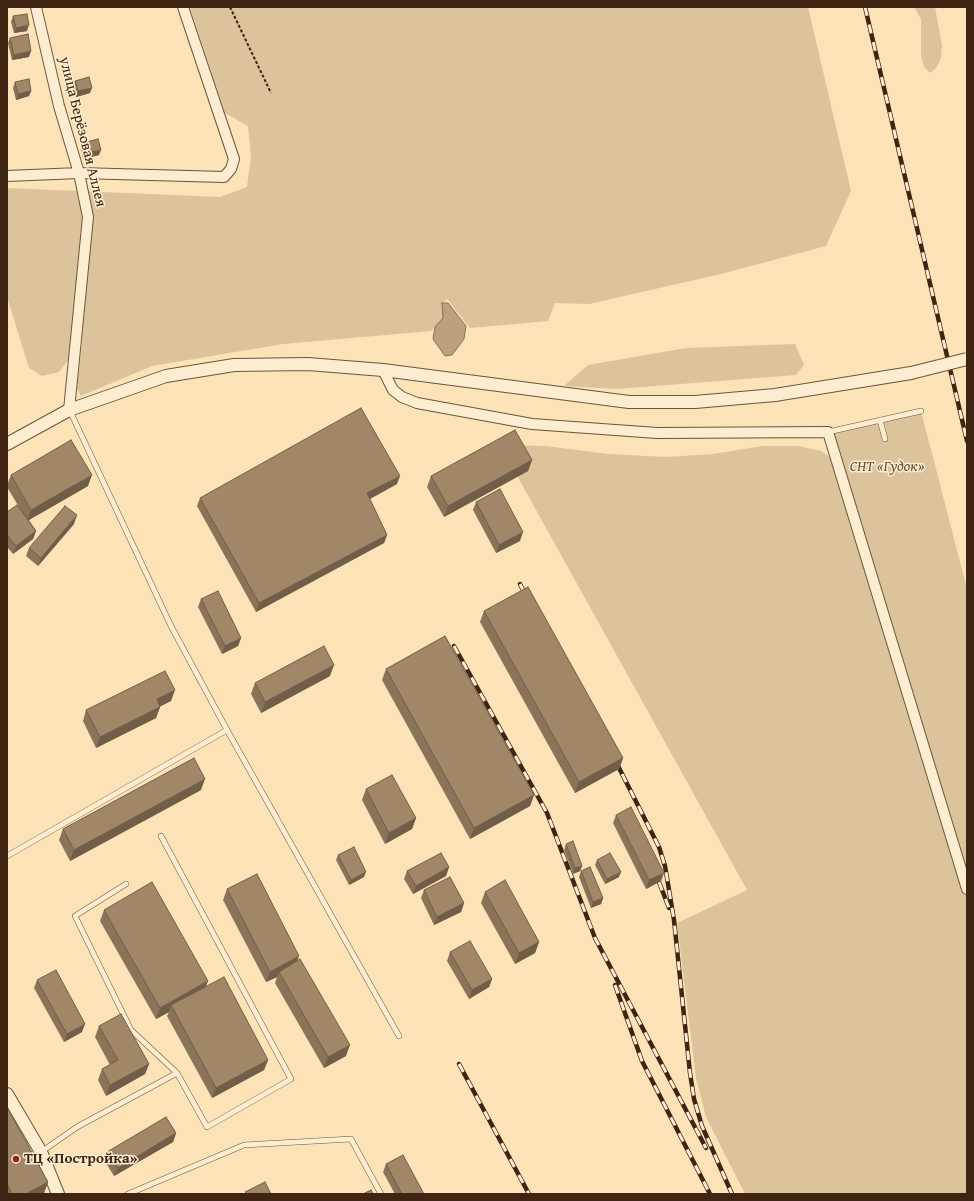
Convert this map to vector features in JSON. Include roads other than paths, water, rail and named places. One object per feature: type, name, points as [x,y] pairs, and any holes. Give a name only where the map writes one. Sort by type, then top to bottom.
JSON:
[{"type":"street","name":"улица Берёзовая Аллея","points":[[36,7],[59,106],[79,173],[88,217],[69,410]]},
{"type":"street","points":[[7,176],[79,173],[224,176],[231,169],[234,159],[183,7]]},
{"type":"street","points":[[7,444],[69,410],[166,376],[234,365],[308,364],[382,370],[630,402],[695,402],[775,395],[911,373],[967,359]]},
{"type":"street","points":[[382,370],[393,390],[402,397],[417,403],[532,424],[657,433],[828,432],[967,889]]},
{"type":"street","points":[[7,1094],[41,1152],[58,1194]]},
{"type":"lane","points":[[69,410],[171,626],[227,730],[399,1036]]},
{"type":"lane","points":[[828,432],[921,411]]},
{"type":"lane","points":[[880,420],[885,439]]},
{"type":"lane","points":[[7,856],[227,730]]},
{"type":"lane","points":[[126,884],[75,916],[131,1030],[177,1073],[207,1127],[291,1080],[161,836]]},
{"type":"lane","points":[[41,1152],[77,1126],[177,1073]]},
{"type":"lane","points":[[128,1194],[244,1145],[351,1139],[381,1194]]},
{"type":"railway","points":[[865,7],[967,441]]},
{"type":"railway","points":[[520,584],[528,600]]},
{"type":"railway","points":[[454,646],[547,813],[595,938],[706,1148]]},
{"type":"railway","points":[[614,758],[659,847],[665,866],[674,920],[694,1099],[702,1126],[732,1194]]},
{"type":"railway","points":[[659,882],[669,908]]},
{"type":"railway","points":[[615,985],[642,1061],[710,1194]]},
{"type":"railway","points":[[459,1064],[529,1194]]},
{"type":"place","name":"ТЦ «Постройка»","points":[[16,1159]]},
{"type":"park label","name":"СНТ «Гудок»","points":[[887,467]]}]
